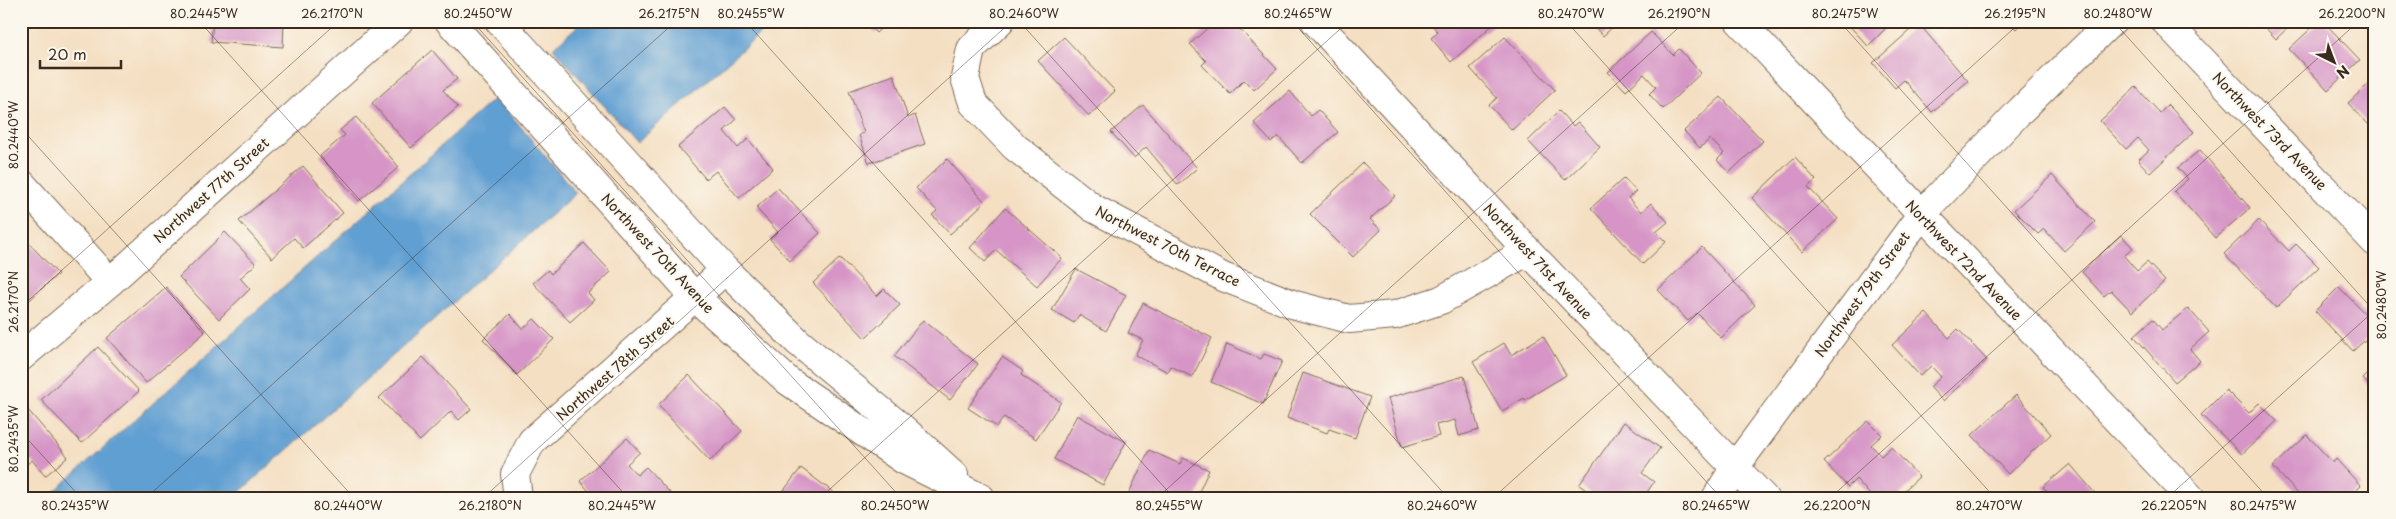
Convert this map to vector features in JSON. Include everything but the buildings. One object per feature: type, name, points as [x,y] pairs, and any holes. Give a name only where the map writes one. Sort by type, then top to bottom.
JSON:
[{"type":"street","name":"Northwest 77th Street","points":[[21,357],[110,282],[399,21]]},
{"type":"street","name":"Northwest 70th Avenue","points":[[449,21],[695,297],[788,380],[904,460],[978,496]]},
{"type":"street","name":"Northwest 70th Avenue","points":[[499,21],[725,270],[798,342],[902,428],[978,496]]},
{"type":"street","name":"Northwest 70th Terrace","points":[[1000,21],[971,49],[965,78],[973,103],[1015,146],[1093,208],[1223,277],[1295,305],[1348,319],[1395,314],[1441,300],[1528,251]]},
{"type":"street","name":"Northwest 71st Avenue","points":[[1315,21],[1528,251],[1764,498]]},
{"type":"street","name":"Northwest 72nd Avenue","points":[[1739,21],[2191,498]]},
{"type":"street","name":"Northwest 79th Street","points":[[1716,498],[1735,467],[1921,215],[2020,110],[2112,21]]},
{"type":"street","name":"Northwest 73rd Avenue","points":[[2165,21],[2375,242]]},
{"type":"street","points":[[21,183],[110,282]]},
{"type":"street","name":"Northwest 78th Street","points":[[516,486],[532,441],[725,270]]},
{"type":"water","points":[[583,21],[774,21],[637,143],[553,48]]},
{"type":"water","points":[[496,97],[576,193],[233,498],[47,498]]}]
